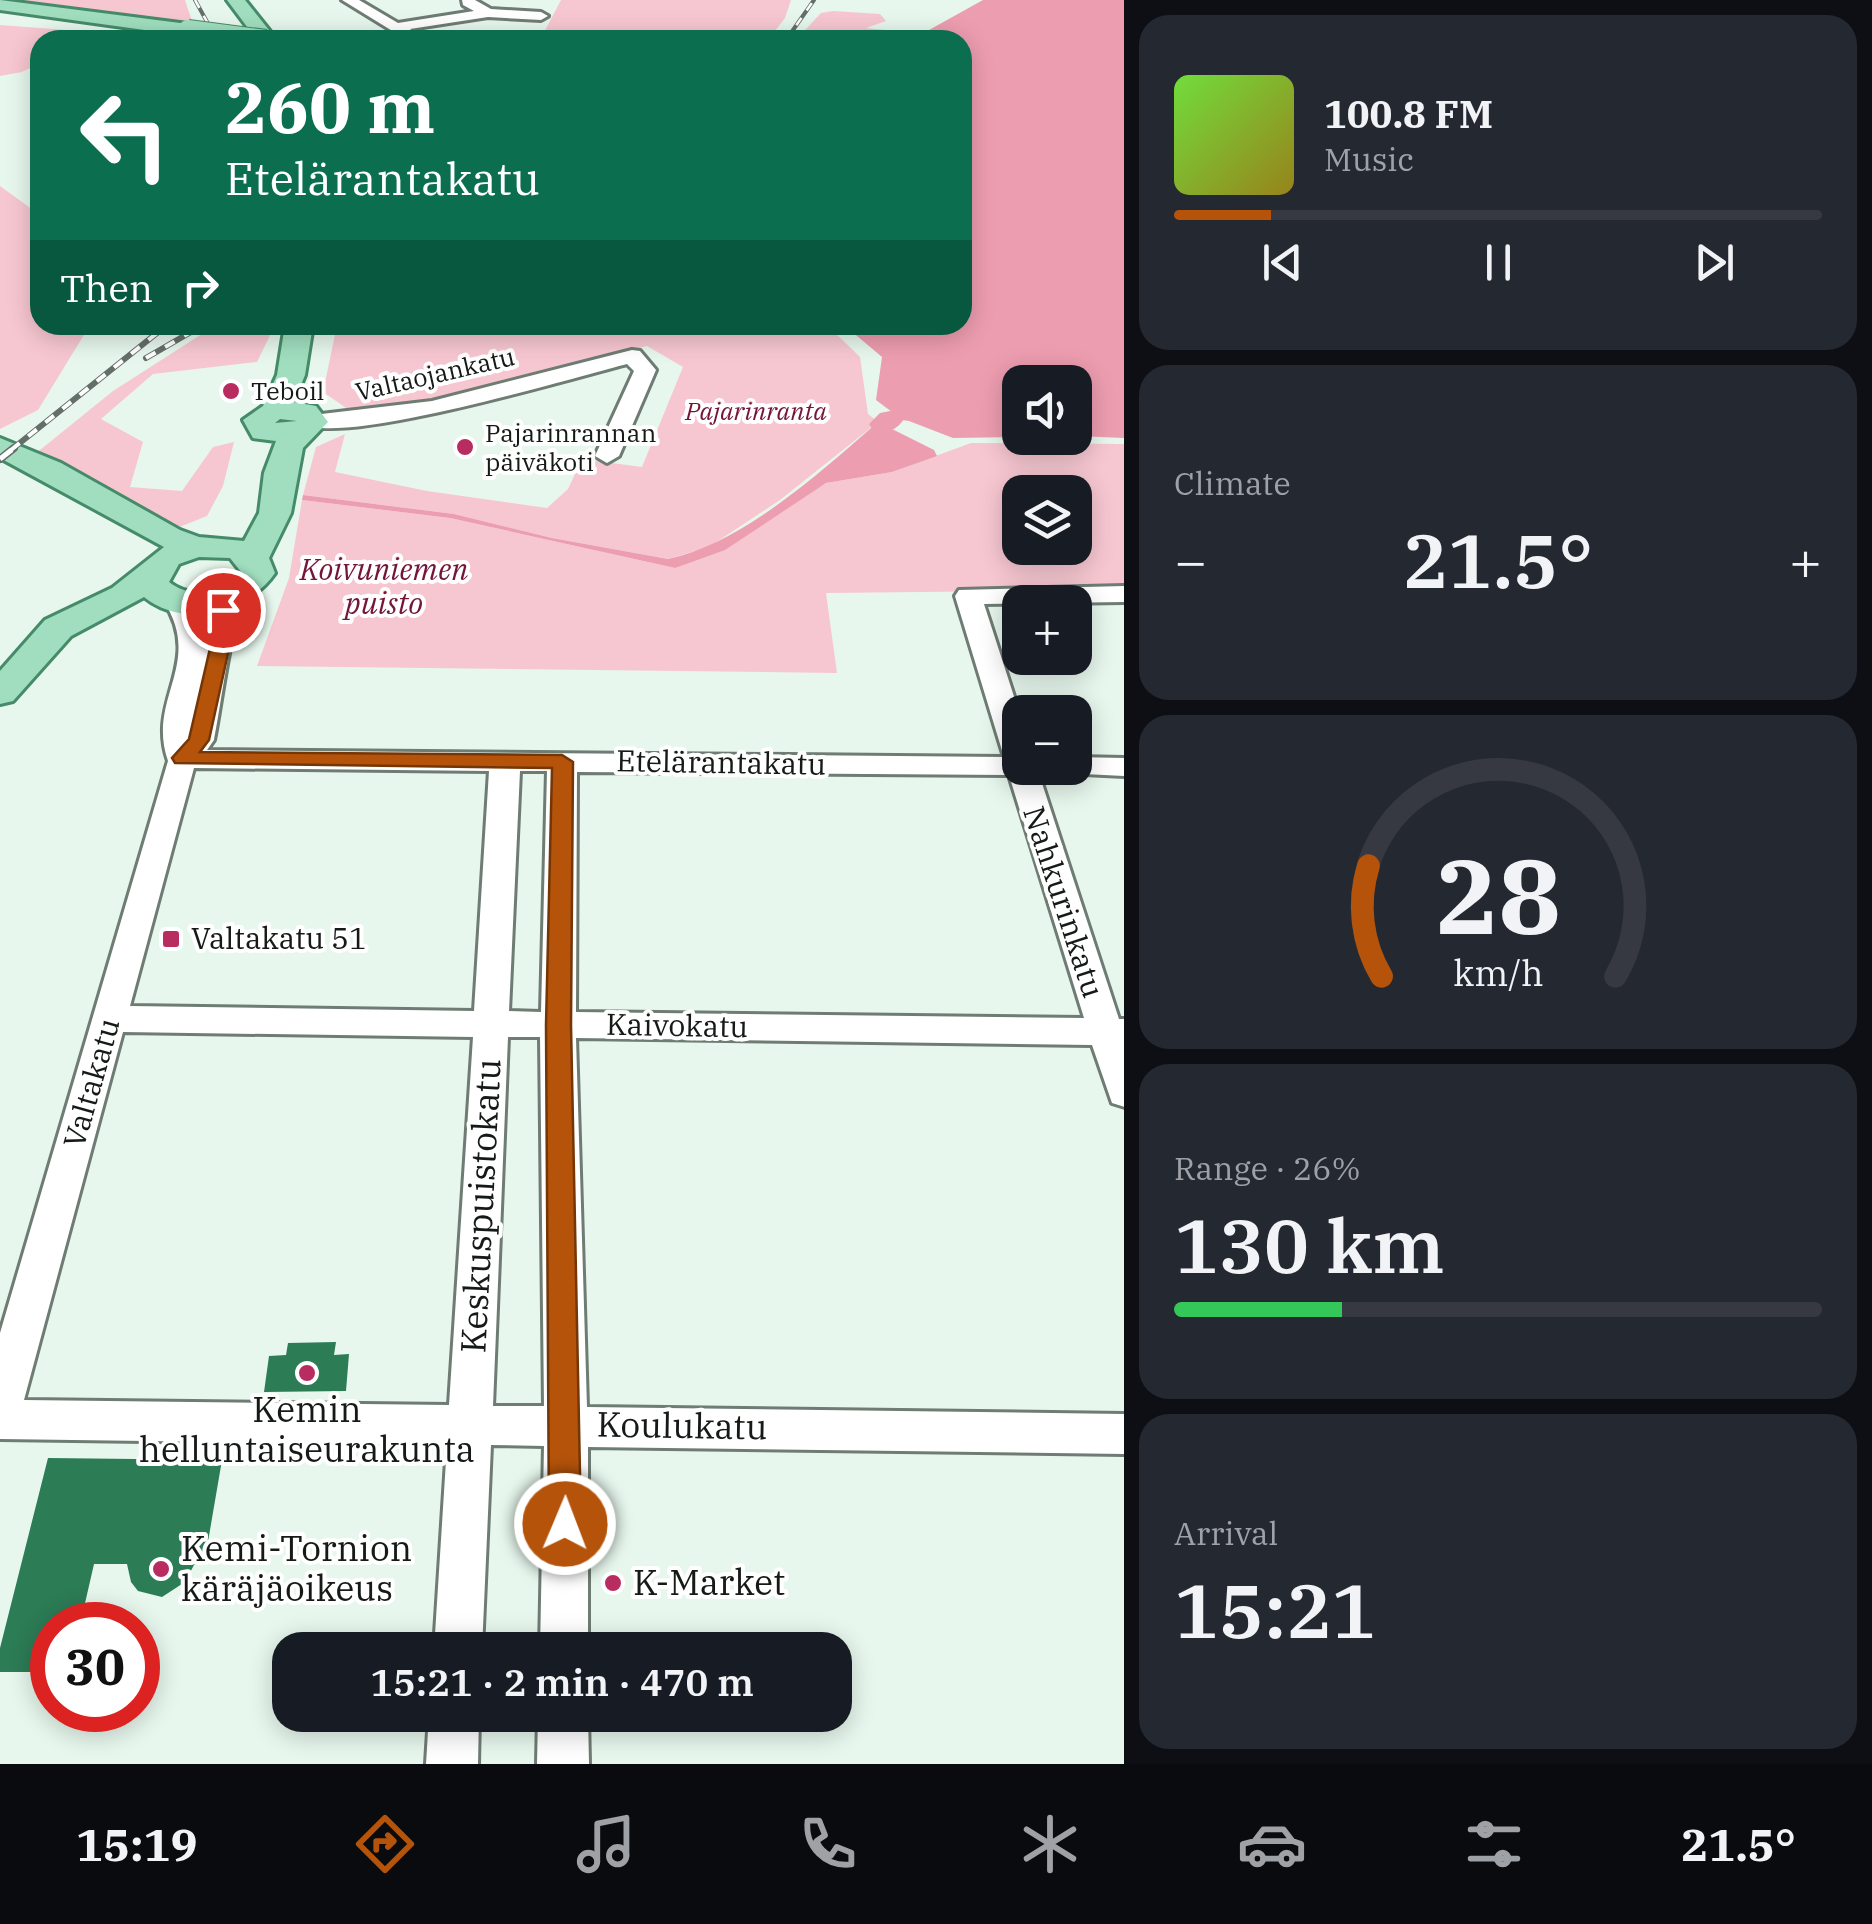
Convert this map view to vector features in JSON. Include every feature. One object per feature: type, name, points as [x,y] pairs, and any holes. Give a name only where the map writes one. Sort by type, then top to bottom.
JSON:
[{"type":"main road","points":[[236,0],[258,30]]},
{"type":"main road","points":[[0,6],[188,30]]},
{"type":"main road","points":[[252,558],[275,513],[291,416],[297,335]]},
{"type":"main road","points":[[0,693],[58,628],[153,586],[203,547],[242,533],[251,522],[291,416]]},
{"type":"main road","points":[[0,447],[42,465],[112,511],[203,547],[242,551],[252,558],[258,573],[253,582],[233,596],[204,602],[153,586],[112,511]]},
{"type":"street","points":[[349,0],[402,30]]},
{"type":"street","points":[[465,0],[488,13]]},
{"type":"street","points":[[397,27],[488,13],[538,22],[549,0]]},
{"type":"street","name":"Valtaojankatu","points":[[291,416],[352,421],[402,414],[632,356],[645,370],[607,456]]},
{"type":"street","name":"Valtakatu","points":[[153,586],[192,620],[196,649],[173,739],[182,758]]},
{"type":"street","name":"Nahkurinkatu","points":[[1002,707],[968,596],[1124,594]]},
{"type":"street","name":"Valtakatu","points":[[0,1408],[182,758],[199,740],[220,644],[223,610],[233,596]]},
{"type":"street","name":"Etelärantakatu","points":[[182,758],[1002,766]]},
{"type":"street","name":"Keskuspuistokatu","points":[[459,1632],[505,761]]},
{"type":"street","points":[[562,762],[558,1025],[566,1424],[564,1632]]},
{"type":"street","points":[[1092,766],[1124,766]]},
{"type":"street","name":"Nahkurinkatu","points":[[1027,785],[1115,1032],[1124,1092]]},
{"type":"street","name":"Kaivokatu","points":[[110,1019],[1115,1032]]},
{"type":"street","name":"Koulukatu","points":[[0,1419],[1124,1434]]},
{"type":"street","points":[[452,1764],[453,1732]]},
{"type":"street","points":[[562,1764],[563,1732]]},
{"type":"green space","points":[[15,0],[185,0],[193,24]]},
{"type":"green space","points":[[561,0],[791,0],[776,30],[545,30]]},
{"type":"green space","points":[[821,13],[880,14],[886,21],[866,28],[885,30],[805,30]]},
{"type":"green space","points":[[0,25],[67,30],[30,30],[30,68],[0,76]]},
{"type":"green space","points":[[0,186],[30,208],[30,335],[84,335],[38,410],[0,429]]},
{"type":"green space","points":[[200,335],[270,335],[257,362],[153,374],[101,419],[143,442],[130,487],[182,491],[213,447],[234,442],[223,486],[207,516],[177,528],[35,454],[113,391]]},
{"type":"green space","name":"Pajarinranta","points":[[335,335],[837,335],[860,357],[868,414],[878,422],[780,500],[709,547],[668,559],[552,538],[454,514],[303,495],[316,447],[345,434],[335,472],[427,491],[547,508],[568,489],[582,459],[642,467],[683,367],[647,346],[377,412],[352,412],[323,392]]},
{"type":"green space","name":"Koivuniemen puisto","points":[[971,443],[1002,443],[1002,455],[1092,455],[1092,444],[1124,444],[1124,590],[1092,590],[1092,585],[1002,585],[1002,591],[826,593],[837,673],[257,666],[289,578],[302,500],[450,518],[675,568],[826,483],[892,472]]},
{"type":"shaded area","points":[[983,0],[1124,0],[1124,438],[1092,437],[1092,365],[1002,365],[1002,437],[953,438],[909,421],[888,418],[892,412],[876,400],[882,357],[856,335],[972,335],[972,30],[929,30]]},
{"type":"shaded area","points":[[878,422],[934,450],[937,456],[892,472],[826,483],[725,550],[675,568],[450,518],[302,500],[303,495],[454,514],[552,538],[668,559],[696,551],[752,522],[806,483]]},
{"type":"building","name":"Kemin helluntaiseurakunta","points":[[336,1342],[334,1355],[349,1354],[346,1391],[264,1392],[269,1356],[286,1355],[288,1343]]},
{"type":"building","name":"Kemi-Tornion käräjäoikeus","points":[[48,1458],[222,1460],[204,1565],[194,1565],[185,1582],[162,1597],[138,1591],[131,1582],[127,1564],[94,1564],[85,1602],[30,1602],[30,1672],[0,1672],[0,1648]]},
{"type":"waterway","points":[[883,424],[890,419]]},
{"type":"railway","points":[[195,0],[212,30]]},
{"type":"railway","points":[[793,30],[814,0]]},
{"type":"railway","points":[[11,450],[155,335]]},
{"type":"railway","points":[[146,358],[186,335]]},
{"type":"railway","points":[[0,459],[14,448]]},
{"type":"place","name":"Teboil","points":[[231,391]]},
{"type":"place","name":"Pajarinrannan päiväkoti","points":[[465,447]]},
{"type":"place","name":"Valtakatu 51","points":[[171,939]]},
{"type":"place","name":"Kemin helluntaiseurakunta","points":[[307,1373]]},
{"type":"place","name":"Kemi-Tornion käräjäoikeus","points":[[161,1569]]},
{"type":"place","name":"K-Market","points":[[613,1583]]},
{"type":"route","points":[[223,610],[220,644],[199,740],[182,758],[562,762],[558,1025],[565,1524]]}]
